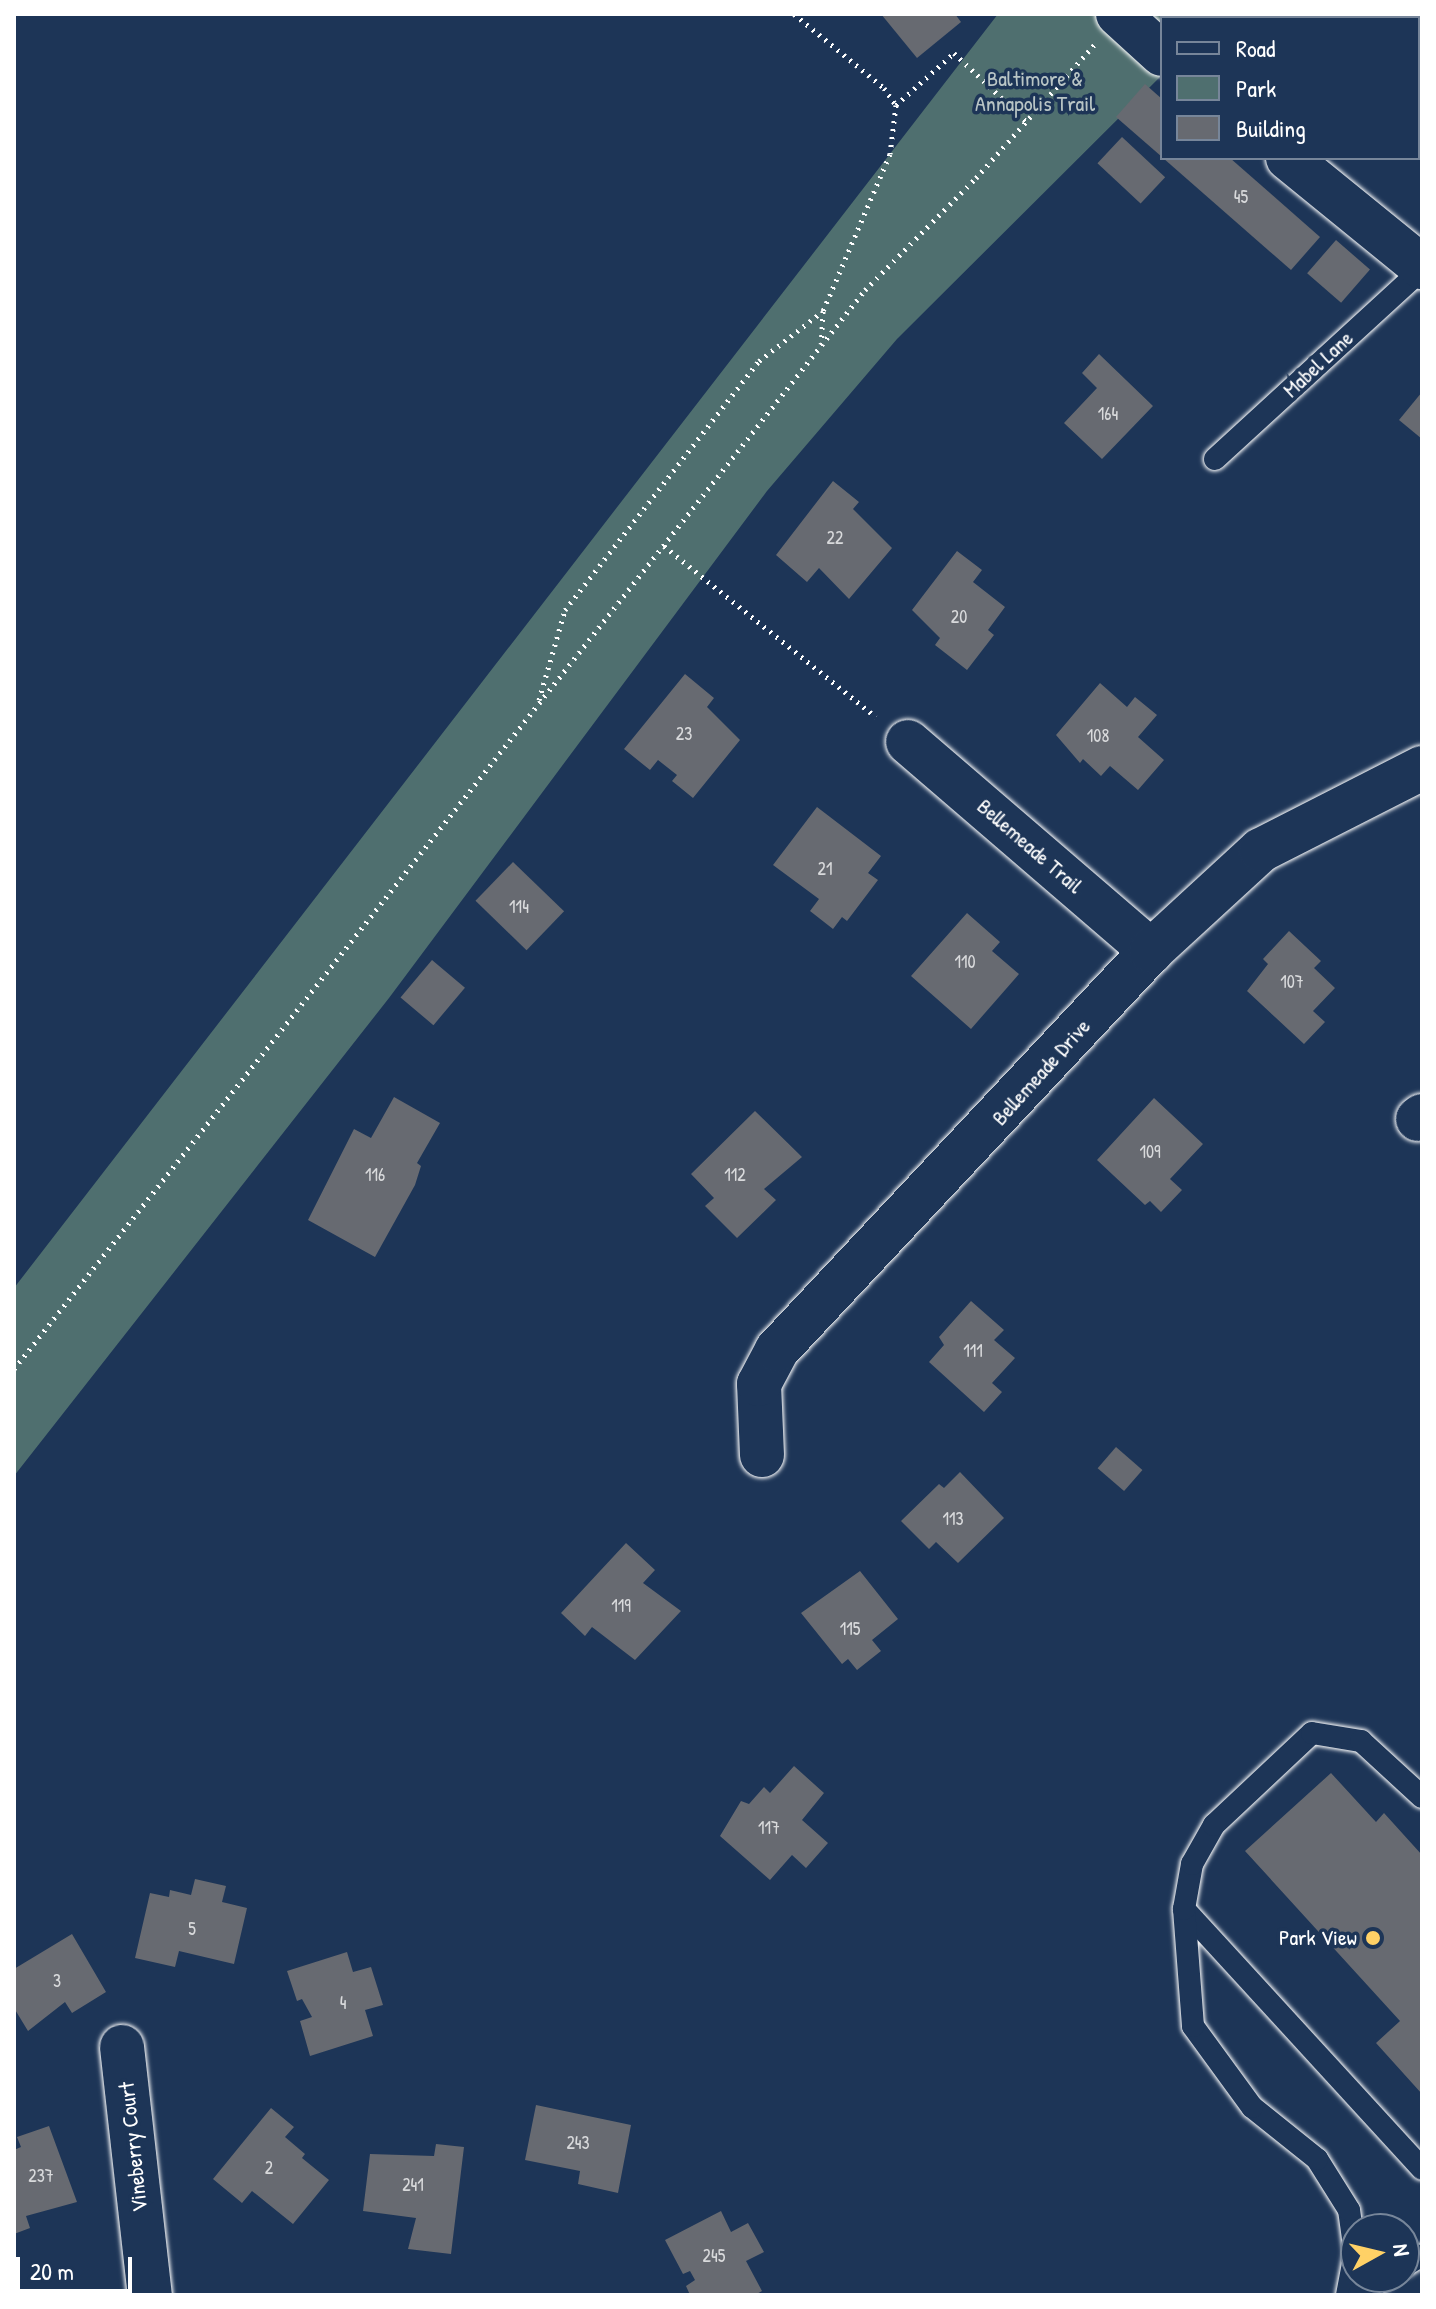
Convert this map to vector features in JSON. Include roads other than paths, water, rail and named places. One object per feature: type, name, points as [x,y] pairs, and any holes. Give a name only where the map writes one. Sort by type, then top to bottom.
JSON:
[{"type":"street","points":[[1119,15],[1160,52]]},
{"type":"street","points":[[1290,160],[1422,268]]},
{"type":"street","name":"Bellemeade Trail","points":[[908,742],[1151,951]]},
{"type":"street","name":"Bellemeade Drive","points":[[762,1455],[759,1384],[777,1350],[1151,951],[1261,850],[1422,768]]},
{"type":"street","name":"Vineberry Court","points":[[122,2047],[150,2295]]},
{"type":"lane","name":"Mabel Lane","points":[[1215,459],[1422,268]]},
{"type":"lane","points":[[1347,2295],[1355,2253],[1349,2210],[1317,2159],[1252,2107],[1193,2026],[1184,1909],[1192,1864],[1214,1825],[1312,1733],[1361,1741],[1422,1797]]},
{"type":"lane","points":[[1184,1909],[1422,2169]]},
{"type":"place","name":"Park View","points":[[1373,1938]]},
{"type":"park label","name":"Baltimore & Annapolis Trail","points":[[1035,90]]}]
